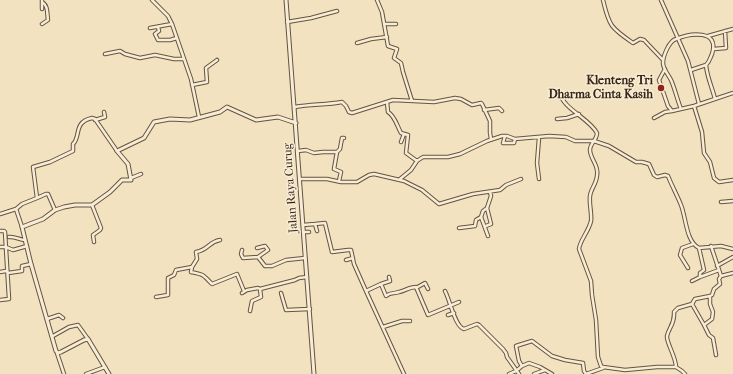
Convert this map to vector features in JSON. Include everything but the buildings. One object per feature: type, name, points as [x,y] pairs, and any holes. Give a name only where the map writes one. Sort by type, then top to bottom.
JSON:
[{"type":"street","points":[[152,0],[168,16],[172,24],[192,85],[199,117]]},
{"type":"street","name":"Jalan Raya Curug","points":[[286,0],[314,374]]},
{"type":"street","points":[[377,0],[382,12],[389,47],[397,48],[394,58],[401,63],[412,101]]},
{"type":"street","points":[[603,0],[606,14],[615,30],[634,43],[640,39],[644,40],[663,60]]},
{"type":"street","points":[[661,0],[679,38],[691,70],[699,104]]},
{"type":"street","points":[[42,1],[42,9]]},
{"type":"street","points":[[42,1],[46,5],[48,19],[42,24]]},
{"type":"street","points":[[287,22],[311,18],[337,11]]},
{"type":"street","points":[[150,28],[172,24]]},
{"type":"street","points":[[384,24],[396,24]]},
{"type":"street","points":[[158,27],[159,31],[155,34],[157,39],[160,41],[177,38]]},
{"type":"street","points":[[681,109],[671,80],[664,69],[663,60],[671,43],[675,39],[697,34],[708,36],[733,30]]},
{"type":"street","points":[[713,49],[726,48],[725,31]]},
{"type":"street","points":[[691,70],[706,65],[710,60],[713,49],[712,42],[708,36]]},
{"type":"street","points":[[357,43],[387,37]]},
{"type":"street","points":[[105,54],[120,51],[140,58],[155,56],[170,59],[183,59]]},
{"type":"street","points":[[192,85],[208,82],[206,68],[218,60]]},
{"type":"street","points":[[706,65],[708,78],[715,99]]},
{"type":"street","points":[[664,69],[659,80],[668,106],[672,111]]},
{"type":"street","points":[[560,93],[563,100],[596,131],[597,136],[591,145],[590,151],[597,168],[596,181],[590,197],[591,217],[586,235],[580,244],[579,249],[591,278],[596,320],[598,357],[603,368]]},
{"type":"street","points":[[654,118],[665,112],[694,106],[733,93]]},
{"type":"street","points":[[295,107],[315,104],[328,105],[342,102],[349,112],[352,113],[388,102],[434,102],[455,98],[472,105],[481,103],[490,121],[490,133],[492,139]]},
{"type":"street","points":[[388,102],[388,112],[391,113],[397,122],[401,133],[408,135],[406,152],[417,161]]},
{"type":"street","points":[[694,106],[703,136],[704,153],[711,165],[714,178],[719,182],[733,180]]},
{"type":"street","points":[[117,151],[144,138],[154,122],[170,119],[188,120],[220,112],[227,107],[256,120],[278,117],[296,124]]},
{"type":"street","points":[[484,110],[499,108],[502,111]]},
{"type":"street","points":[[37,198],[33,167],[50,162],[73,152],[74,150],[72,144],[76,141],[80,125],[90,118],[95,120],[105,118],[104,112]]},
{"type":"street","points":[[557,119],[567,118],[579,114]]},
{"type":"street","points":[[95,120],[128,164],[131,178]]},
{"type":"street","points":[[401,142],[404,134]]},
{"type":"street","points":[[505,136],[503,143],[514,143],[515,139]]},
{"type":"street","points":[[399,179],[411,170],[417,161],[423,157],[448,157],[460,154],[492,139],[505,136],[515,139],[548,136],[566,137],[575,141],[594,141],[609,146],[636,162],[649,164],[654,175],[657,177],[665,175],[668,176],[681,206],[685,224],[693,244],[699,248],[704,268],[704,270],[700,273],[700,277]]},
{"type":"street","points":[[339,182],[340,172],[334,169],[337,152],[340,148],[342,138],[344,138]]},
{"type":"street","points":[[539,138],[537,163],[540,179]]},
{"type":"street","points":[[298,151],[306,150],[314,153],[337,152]]},
{"type":"street","points":[[22,227],[43,220],[55,210],[71,205],[92,206],[110,192],[122,180],[130,180],[131,178],[141,174]]},
{"type":"street","points":[[300,179],[327,179],[339,182],[357,182],[368,175],[374,174],[399,179],[422,190],[439,204],[473,194],[500,190],[506,185],[520,180]]},
{"type":"street","points":[[459,228],[475,226],[476,220],[481,217],[483,211],[487,208],[491,196],[490,192]]},
{"type":"street","points":[[0,214],[16,209],[22,204],[46,194],[48,194],[55,210]]},
{"type":"street","points":[[720,202],[733,201]]},
{"type":"street","points":[[92,206],[101,228],[93,235],[94,242]]},
{"type":"street","points":[[486,226],[491,223],[487,208]]},
{"type":"street","points":[[16,209],[64,374]]},
{"type":"street","points":[[481,217],[486,226],[488,236]]},
{"type":"street","points":[[302,225],[325,223],[332,252],[350,250],[366,291],[404,374]]},
{"type":"street","points":[[315,224],[318,231]]},
{"type":"street","points":[[0,231],[5,232],[9,299],[0,300]]},
{"type":"street","points":[[303,232],[309,232]]},
{"type":"street","points":[[10,237],[25,240]]},
{"type":"street","points":[[220,240],[211,243],[206,249],[196,252],[197,259],[192,267],[192,272],[200,273],[207,277],[212,284],[237,274],[243,292],[307,277]]},
{"type":"street","points":[[688,268],[680,256],[680,251],[683,247],[693,244]]},
{"type":"street","points":[[699,248],[711,246],[733,248],[733,244]]},
{"type":"street","points":[[0,247],[6,247],[13,250],[27,246]]},
{"type":"street","points":[[242,250],[241,254],[243,259],[258,257],[268,250],[265,246],[257,248]]},
{"type":"street","points":[[704,325],[712,319],[713,312],[710,304],[710,296],[712,295],[714,289],[720,284],[719,279],[721,276],[711,246]]},
{"type":"street","points":[[258,257],[264,266],[286,260],[305,258]]},
{"type":"street","points":[[717,266],[733,257]]},
{"type":"street","points":[[346,260],[353,258]]},
{"type":"street","points":[[0,272],[22,271],[22,266],[31,264]]},
{"type":"street","points":[[156,297],[168,295],[168,278],[174,275],[176,270],[192,267]]},
{"type":"street","points":[[692,281],[719,270]]},
{"type":"street","points":[[721,276],[733,273]]},
{"type":"street","points":[[366,291],[390,281],[389,277]]},
{"type":"street","points":[[381,284],[386,296],[390,293],[399,293],[410,288],[416,288],[425,283],[428,289]]},
{"type":"street","points":[[416,288],[427,315],[459,302]]},
{"type":"street","points":[[250,311],[252,301],[261,297],[260,289]]},
{"type":"street","points":[[445,291],[457,324],[462,329],[477,324],[479,325],[503,348],[507,357],[519,374]]},
{"type":"street","points":[[281,293],[286,310],[310,309]]},
{"type":"street","points":[[676,367],[675,357],[667,336],[673,323],[674,312],[678,308],[692,304],[695,298],[710,296]]},
{"type":"street","points":[[692,304],[709,335],[713,338],[716,355]]},
{"type":"street","points":[[448,316],[454,313]]},
{"type":"street","points":[[47,319],[59,315],[63,318]]},
{"type":"street","points":[[383,327],[402,321],[410,321]]},
{"type":"street","points":[[53,336],[69,327],[77,325],[88,339],[109,374]]},
{"type":"street","points":[[57,353],[88,339]]},
{"type":"street","points":[[522,366],[519,361],[516,346],[532,341],[552,356],[584,364],[585,374],[603,368],[624,370],[676,367],[684,374]]},
{"type":"street","points":[[509,374],[529,363],[538,365],[552,374]]},
{"type":"street","points":[[86,374],[106,367]]},
{"type":"street","points":[[534,374],[545,370]]},
{"type":"place","name":"Klenteng Tri Dharma Cinta Kasih","points":[[661,88]]}]
